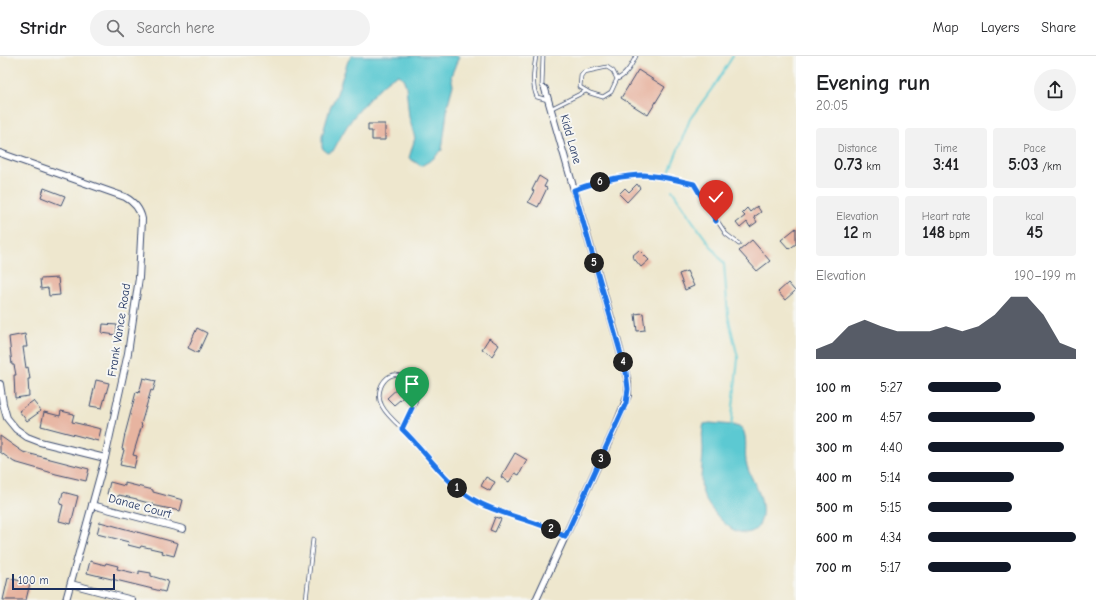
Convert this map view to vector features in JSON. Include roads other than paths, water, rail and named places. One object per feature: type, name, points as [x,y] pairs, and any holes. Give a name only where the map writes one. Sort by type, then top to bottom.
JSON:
[{"type":"street","name":"Kidd Lane","points":[[536,600],[626,403],[628,389],[617,339],[545,89]]},
{"type":"street","name":"Frank Vance Road","points":[[0,153],[125,197],[135,204],[141,214],[142,219],[135,308],[128,353],[105,458],[66,600]]},
{"type":"street","points":[[0,384],[3,404],[8,418],[16,429],[27,437],[40,442],[105,458]]},
{"type":"street","name":"Danae Court","points":[[92,505],[182,529]]},
{"type":"street","points":[[70,584],[132,600]]},
{"type":"lane","points":[[536,56],[533,76],[535,92],[538,97],[548,100]]},
{"type":"lane","points":[[543,56],[542,86],[545,89]]},
{"type":"lane","points":[[617,79],[613,71],[607,68],[584,72],[581,76],[580,88],[603,97],[611,92],[617,79],[620,78],[631,65],[636,56]]},
{"type":"lane","points":[[550,109],[586,91]]},
{"type":"lane","points":[[574,190],[595,183],[622,177],[644,175],[670,178],[694,184],[726,234],[739,244]]},
{"type":"lane","points":[[402,429],[416,399],[414,391],[404,377],[396,375],[387,378],[381,385],[379,398],[382,407],[402,429],[414,440],[444,476],[474,501],[501,513],[555,530],[565,537]]},
{"type":"lane","points":[[306,600],[313,539]]},
{"type":"water","points":[[352,56],[459,56],[451,76],[453,85],[448,104],[442,150],[433,159],[421,166],[409,158],[415,138],[409,117],[406,86],[403,78],[399,75],[388,80],[374,93],[347,126],[333,151],[328,153],[322,148],[322,136],[330,108],[336,96],[348,61]]},
{"type":"water","points":[[710,423],[732,425],[742,428],[744,432],[747,466],[760,495],[762,506],[759,524],[752,531],[747,533],[730,528],[721,520],[706,500],[702,491],[702,438],[704,424]]},
{"type":"waterway","points":[[670,170],[690,119],[733,56]]},
{"type":"waterway","points":[[672,190],[724,264],[728,316],[738,358],[731,427]]}]
